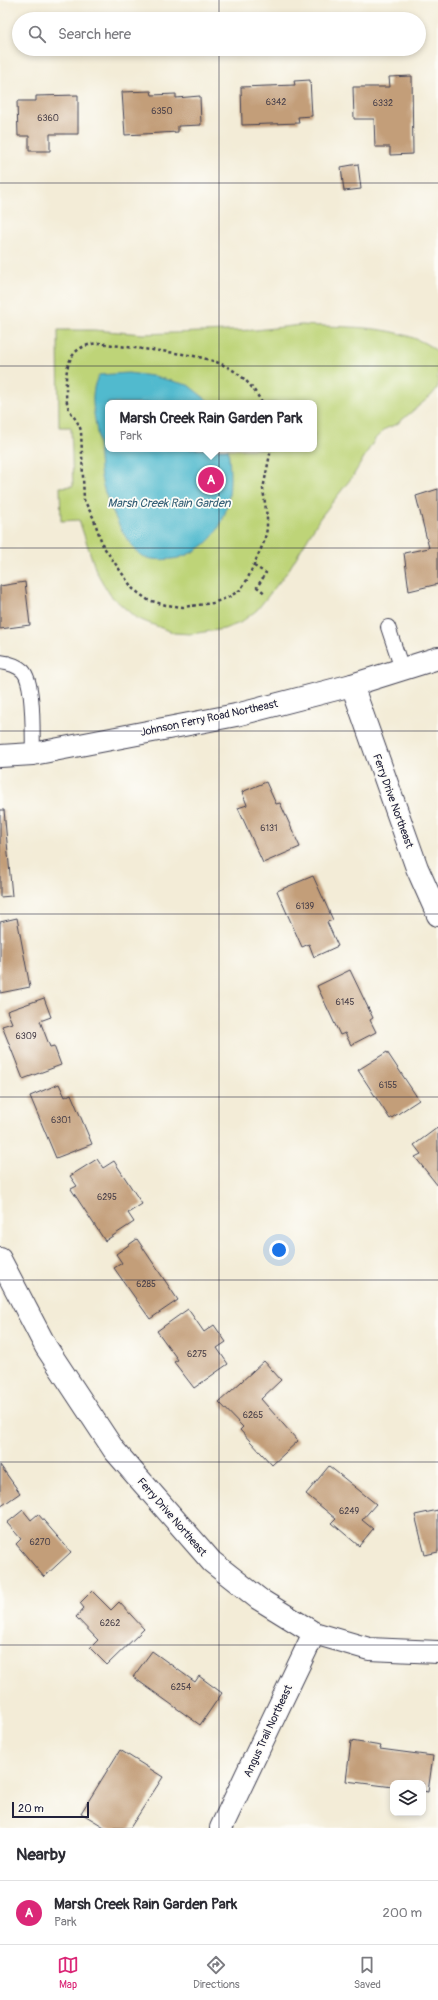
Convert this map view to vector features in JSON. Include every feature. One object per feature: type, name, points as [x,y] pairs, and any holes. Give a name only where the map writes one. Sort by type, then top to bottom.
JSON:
[{"type":"street","name":"Johnson Ferry Road Northeast","points":[[0,756],[32,754],[236,715],[352,685],[438,658]]},
{"type":"street","name":"Ferry Drive Northeast","points":[[352,685],[417,868],[438,915]]},
{"type":"street","name":"Ferry Drive Northeast","points":[[0,1259],[46,1347],[114,1450],[212,1562],[259,1600],[314,1633],[369,1649],[431,1654],[438,1652]]},
{"type":"street","name":"Angus Trail Northeast","points":[[222,1828],[314,1633]]},
{"type":"lane","points":[[388,627],[402,670]]},
{"type":"lane","points":[[0,662],[14,665],[23,672],[29,684],[32,754]]},
{"type":"path","points":[[260,400],[256,392],[237,373],[202,356],[99,343],[86,344],[74,353],[68,362],[66,373],[66,398],[69,408],[79,424],[81,431],[84,500],[93,517],[103,546],[133,589],[148,600],[166,605],[197,606],[213,603],[229,597],[240,590],[254,566],[264,542],[267,528],[267,517],[263,490],[270,452]]},
{"type":"path","points":[[254,566],[266,573],[257,587],[266,594]]},
{"type":"green space","points":[[301,325],[354,327],[408,336],[424,343],[438,352],[438,387],[432,395],[397,424],[385,429],[375,439],[353,476],[320,518],[288,571],[257,610],[240,623],[224,629],[191,634],[174,633],[136,618],[111,596],[104,585],[96,571],[79,520],[61,521],[60,487],[73,486],[71,427],[59,427],[58,330],[94,330],[143,334],[256,330]]},
{"type":"water","name":"Marsh Creek Rain Garden","points":[[128,373],[152,376],[188,385],[207,400],[105,400],[105,452],[228,452],[230,483],[224,515],[218,529],[208,541],[195,551],[178,558],[165,560],[146,558],[136,551],[123,533],[108,500],[102,482],[93,407],[95,383],[99,375]]},
{"type":"building","points":[[412,76],[413,154],[390,155],[390,147],[375,147],[374,119],[354,119],[353,87],[390,87],[389,77]]},
{"type":"building","points":[[310,80],[312,116],[298,117],[299,123],[242,125],[241,87],[295,85],[294,81]]},
{"type":"building","points":[[151,91],[152,95],[176,94],[176,98],[200,96],[201,125],[178,126],[178,132],[125,135],[122,92]]},
{"type":"building","points":[[78,95],[78,134],[50,134],[50,151],[29,151],[29,136],[18,136],[17,101],[36,101],[36,96]]},
{"type":"building","points":[[358,164],[361,189],[344,191],[341,167]]},
{"type":"building","points":[[438,489],[438,584],[409,591],[404,553],[429,548],[416,496]]},
{"type":"building","points":[[25,582],[30,625],[0,629],[0,586]]},
{"type":"building","points":[[266,782],[276,804],[280,803],[300,847],[263,863],[238,808],[247,805],[242,792]]},
{"type":"building","points":[[0,810],[4,810],[12,896],[0,897]]},
{"type":"building","points":[[313,876],[333,920],[327,922],[338,946],[314,957],[309,944],[302,947],[277,891]]},
{"type":"building","points":[[17,918],[30,987],[0,993],[0,922]]},
{"type":"building","points":[[350,970],[373,1018],[370,1020],[376,1032],[351,1045],[345,1033],[340,1035],[317,986]]},
{"type":"building","points":[[44,998],[51,1017],[40,1021],[50,1047],[54,1046],[61,1065],[23,1079],[2,1026],[12,1023],[7,1011]]},
{"type":"building","points":[[387,1052],[419,1100],[390,1119],[358,1070]]},
{"type":"building","points":[[59,1084],[65,1097],[71,1094],[92,1144],[56,1158],[30,1096]]},
{"type":"building","points":[[437,1128],[438,1186],[415,1157],[421,1154],[414,1145]]},
{"type":"building","points":[[97,1159],[103,1168],[114,1161],[142,1204],[128,1213],[134,1222],[105,1241],[71,1189],[77,1186],[70,1176]]},
{"type":"building","points":[[137,1239],[178,1300],[150,1319],[114,1268],[122,1263],[116,1254]]},
{"type":"building","points":[[188,1309],[204,1332],[214,1325],[226,1342],[217,1348],[228,1364],[194,1388],[174,1362],[178,1360],[157,1331]]},
{"type":"building","points":[[264,1361],[281,1380],[261,1399],[298,1441],[272,1465],[240,1430],[243,1427],[219,1402]]},
{"type":"building","points":[[0,1465],[20,1493],[0,1507]]},
{"type":"building","points":[[329,1466],[376,1504],[362,1520],[373,1529],[359,1546],[332,1523],[336,1519],[306,1494]]},
{"type":"building","points":[[23,1510],[31,1520],[38,1514],[71,1552],[44,1577],[16,1544],[21,1539],[7,1523]]},
{"type":"building","points":[[438,1510],[438,1552],[425,1555],[415,1515]]},
{"type":"building","points":[[92,1591],[111,1610],[119,1602],[144,1629],[107,1665],[90,1648],[98,1640],[76,1617],[84,1608],[80,1603]]},
{"type":"building","points":[[152,1651],[195,1682],[199,1676],[222,1693],[200,1725],[133,1677]]},
{"type":"building","points":[[351,1741],[381,1746],[380,1749],[433,1756],[428,1792],[426,1792],[426,1780],[390,1780],[390,1787],[346,1781]]},
{"type":"building","points":[[120,1750],[163,1777],[130,1828],[106,1828],[81,1813]]},
{"type":"place","name":"Marsh Creek Rain Garden Park","points":[[211,480]]}]
